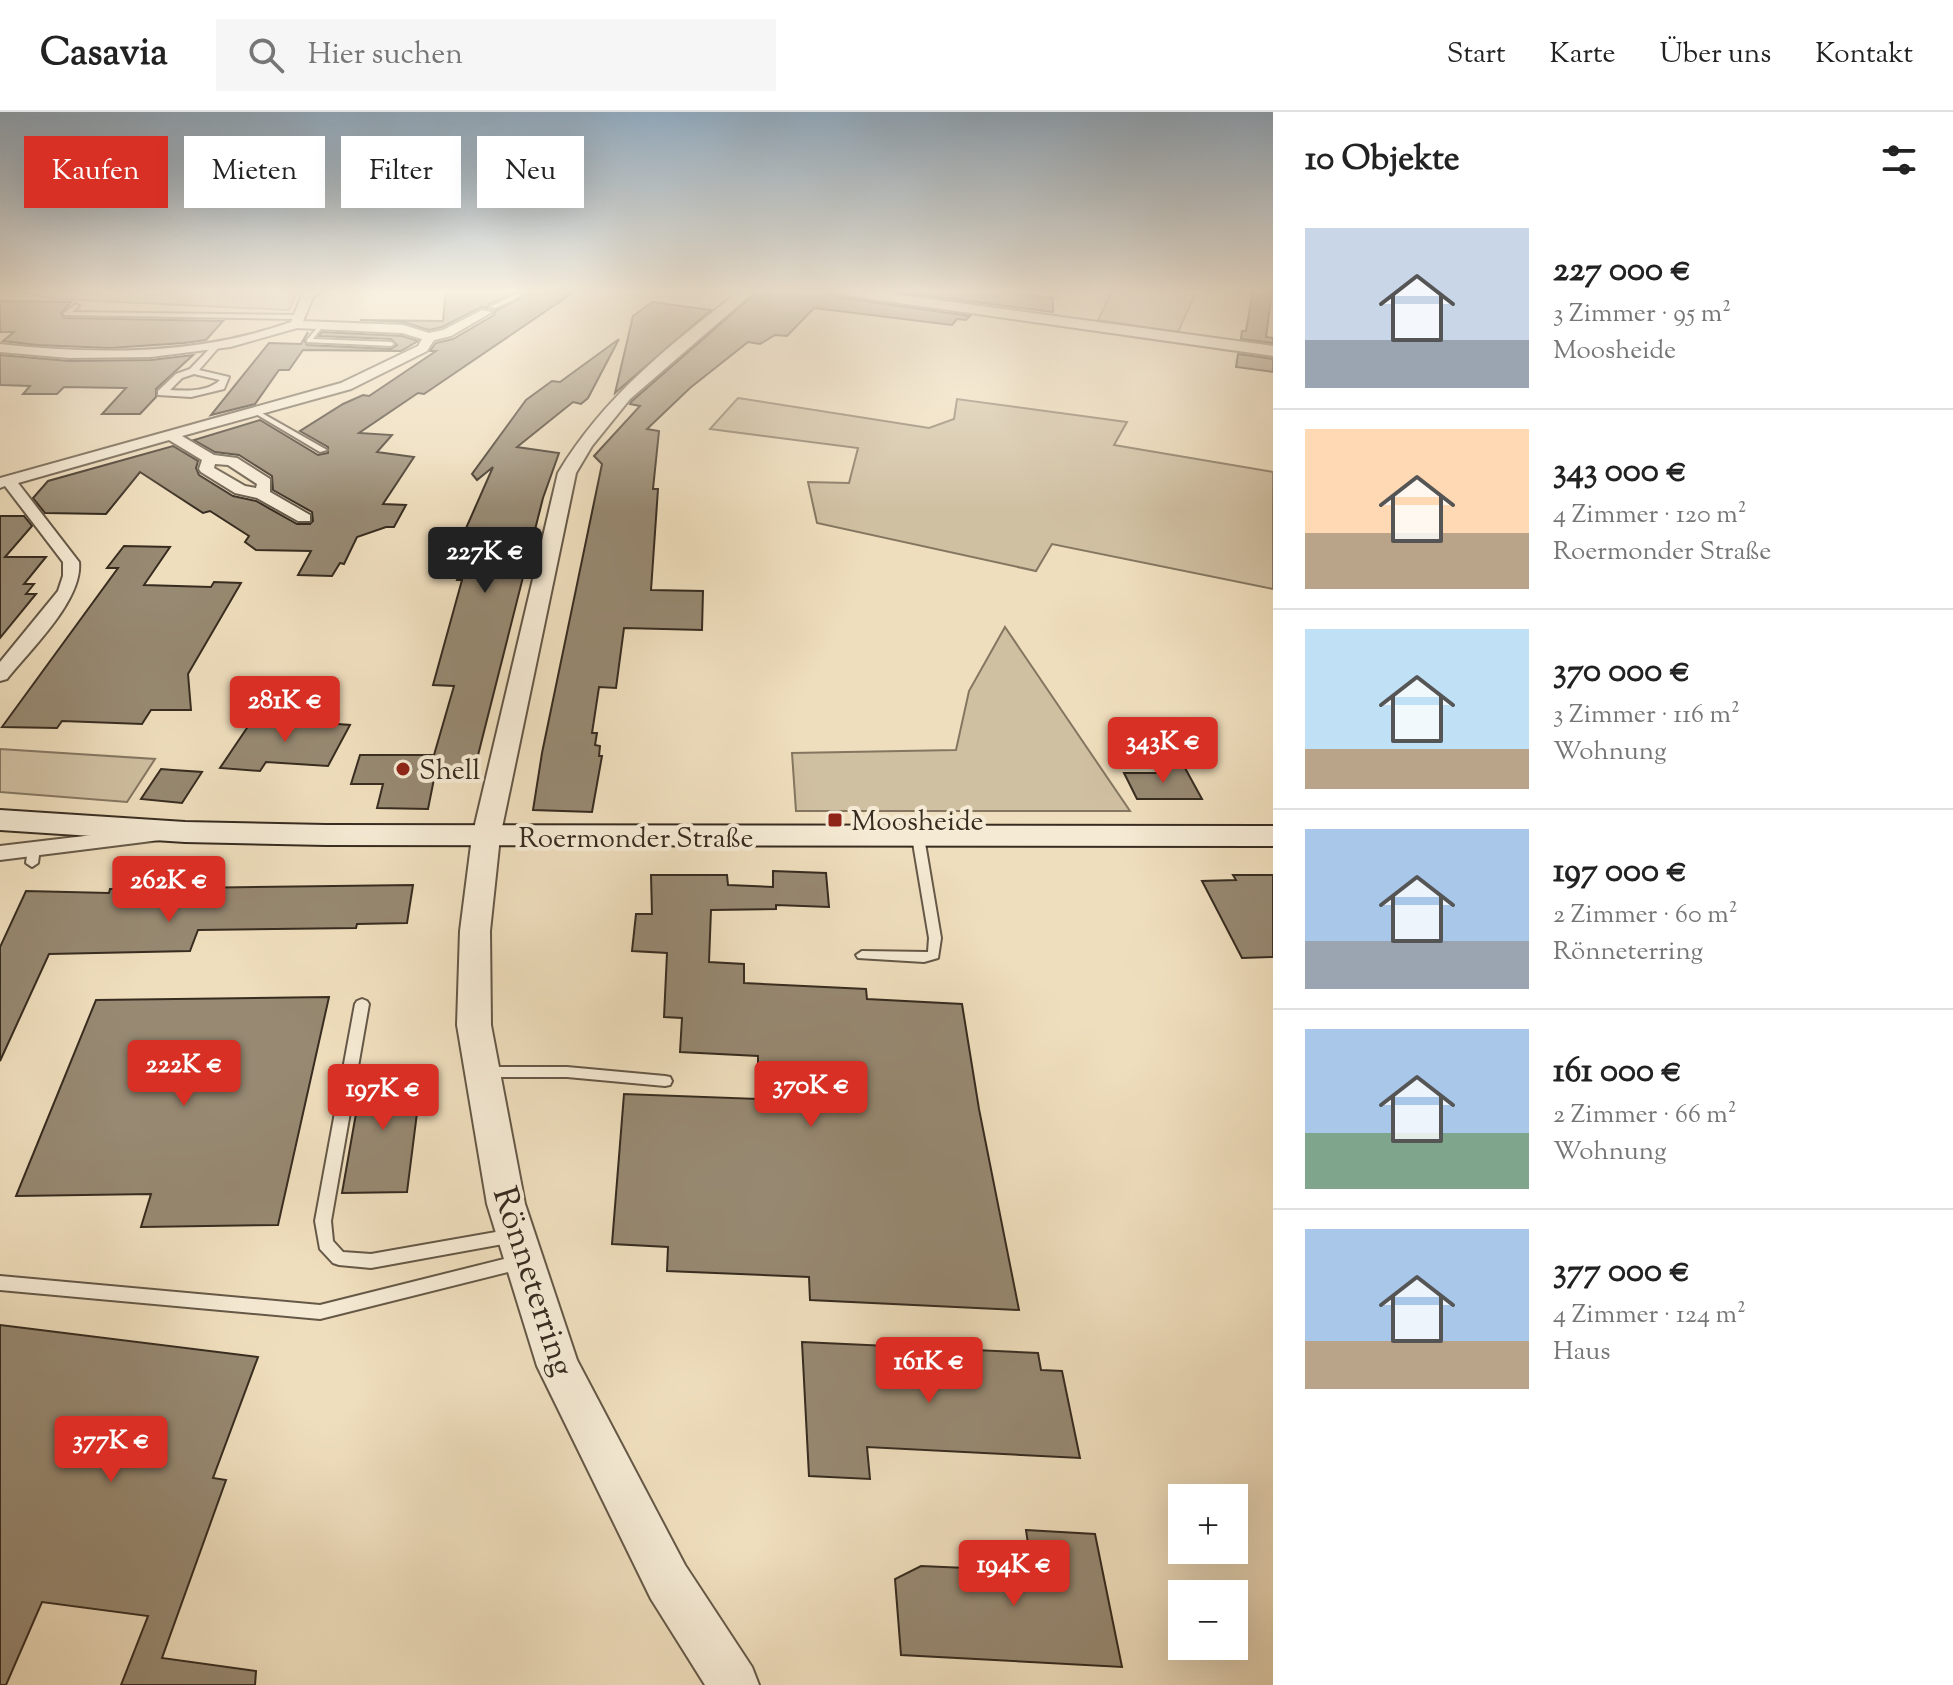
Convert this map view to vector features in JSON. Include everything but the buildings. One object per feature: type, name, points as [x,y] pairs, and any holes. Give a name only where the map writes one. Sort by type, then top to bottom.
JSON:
[{"type":"main road","name":"Roermonder Straße","points":[[6,825],[185,832],[486,837],[1273,836]]},
{"type":"street","points":[[193,371],[226,379],[220,387],[191,394],[162,393],[179,376],[193,371],[200,363]]},
{"type":"street","points":[[0,675],[66,592],[72,576],[71,562],[4,482],[258,413],[377,373],[395,363]]},
{"type":"street","points":[[486,837],[567,473],[585,438],[633,385],[659,363]]},
{"type":"street","points":[[172,436],[210,459],[206,469],[240,490],[262,494],[304,518]]},
{"type":"street","points":[[0,647],[21,648]]},
{"type":"street","points":[[0,853],[33,856],[185,832]]},
{"type":"street","name":"Rönneterring","points":[[486,837],[475,931],[474,1025],[506,1204],[558,1366],[668,1582],[734,1685]]},
{"type":"lane","points":[[258,413],[323,450]]},
{"type":"lane","points":[[862,955],[924,958],[934,955],[935,938],[918,837]]},
{"type":"lane","points":[[362,1004],[323,1221],[326,1244],[339,1258],[371,1261],[519,1248]]},
{"type":"lane","points":[[482,1072],[567,1072],[665,1081]]},
{"type":"lane","points":[[0,1283],[320,1312],[519,1248]]},
{"type":"shaded area","points":[[738,398],[929,428],[954,419],[957,399],[1127,422],[1114,445],[1273,472],[1273,589],[1052,544],[1036,571],[817,523],[808,482],[849,483],[858,448],[710,429]]},
{"type":"shaded area","points":[[1005,627],[1130,811],[796,811],[792,753],[956,750],[969,691]]},
{"type":"shaded area","points":[[0,749],[155,759],[127,802],[0,792]]},
{"type":"place","name":"Shell","points":[[403,769]]},
{"type":"place","name":"Moosheide","points":[[835,820]]}]
